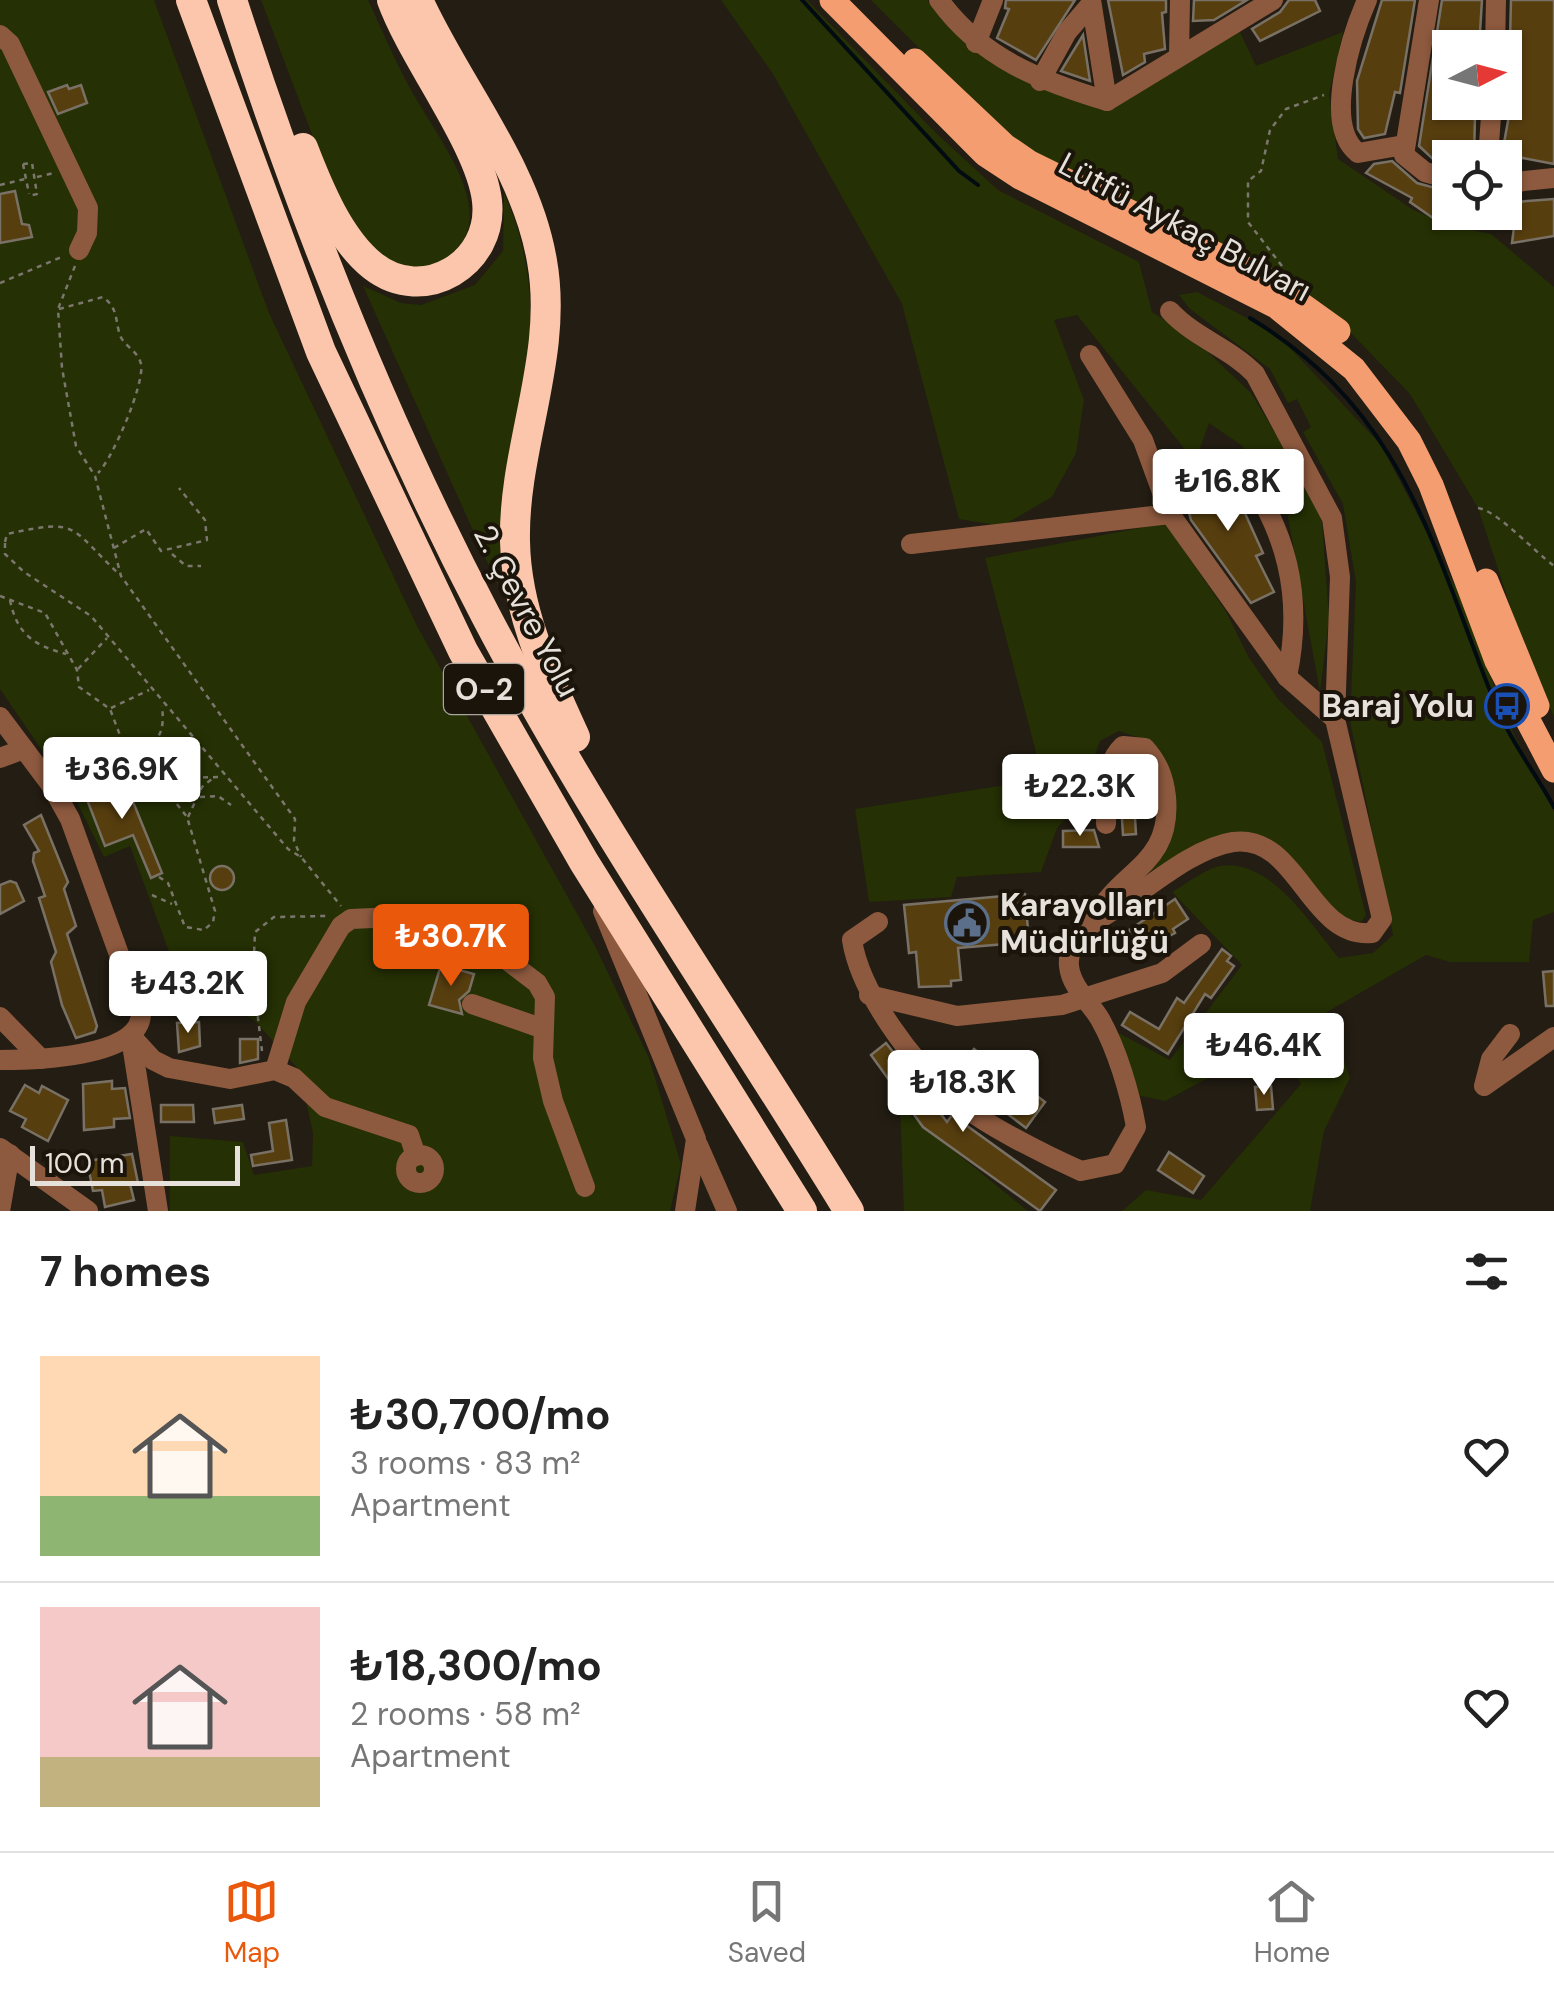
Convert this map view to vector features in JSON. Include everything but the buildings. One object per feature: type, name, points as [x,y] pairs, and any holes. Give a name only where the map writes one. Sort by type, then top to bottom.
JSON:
[{"type":"highway","points":[[171,0],[237,131]]},
{"type":"highway","name":"O-2","points":[[191,0],[295,289],[385,494],[463,652],[584,862],[802,1211]]},
{"type":"highway","points":[[234,6],[272,68],[306,156],[347,236],[385,274],[418,282],[458,270],[479,248],[487,227],[487,202],[481,175],[424,71],[392,0]]},
{"type":"highway","points":[[418,0],[524,198],[543,263],[544,349],[514,538],[523,604],[536,651],[576,738],[652,868],[682,942]]},
{"type":"highway","name":"2. Çevre Yolu","points":[[234,6],[342,302],[432,506],[526,688],[849,1211]]},
{"type":"main road","name":"Lütfü Aykaç Bulvarı","points":[[832,0],[985,154],[1020,177],[1166,244],[1289,292],[1364,356],[1420,429],[1459,511],[1529,692],[1554,737]]},
{"type":"main road","name":"Lütfü Aykaç Bulvarı","points":[[856,0],[1005,146],[1306,326],[1354,369],[1408,442],[1431,486],[1497,661],[1554,770]]},
{"type":"street","points":[[976,43],[993,0]]},
{"type":"street","points":[[1180,0],[1180,54]]},
{"type":"street","points":[[1368,0],[1348,46],[1342,103],[1351,148],[1358,153],[1404,145]]},
{"type":"street","points":[[1429,0],[1404,156],[1432,174]]},
{"type":"street","points":[[1495,30],[1496,0]]},
{"type":"street","points":[[941,2],[976,43],[1040,81],[1107,101],[1268,1]]},
{"type":"street","points":[[1040,81],[1067,32],[1091,2]]},
{"type":"street","points":[[1091,2],[1107,101]]},
{"type":"street","points":[[0,35],[10,44],[88,208],[87,234],[80,250]]},
{"type":"street","points":[[1522,181],[1554,178]]},
{"type":"street","points":[[878,922],[852,940],[856,968],[869,996],[954,1100],[1081,1171],[1115,1164],[1136,1127],[1100,1020],[1068,965],[1074,940],[1091,925],[1194,859],[1230,842],[1250,842],[1269,850],[1333,922],[1358,934],[1372,933],[1382,919],[1379,892],[1335,720],[1340,577],[1332,518],[1255,374],[1243,361],[1186,328],[1170,311]]},
{"type":"street","points":[[1090,354],[1143,440],[1170,514],[1287,677],[1335,720]]},
{"type":"street","points":[[1238,462],[1263,496],[1291,582],[1296,631],[1287,677]]},
{"type":"street","points":[[911,544],[1170,514]]},
{"type":"street","points":[[0,717],[51,784],[88,866],[137,999],[140,1026],[130,1036],[91,1052],[0,1060]]},
{"type":"street","points":[[1091,925],[1105,900],[1158,851],[1164,838],[1161,770],[1145,748],[1124,746],[1115,754],[1108,768],[1106,824]]},
{"type":"street","points":[[0,758],[24,749]]},
{"type":"street","points":[[584,862],[727,1211]]},
{"type":"street","points":[[270,1071],[296,1002],[346,922],[436,915],[475,936],[537,983],[545,997],[541,1028],[552,1102],[585,1187]]},
{"type":"street","points":[[869,996],[957,1016],[1086,1000],[1162,973],[1201,944]]},
{"type":"street","points":[[472,1004],[541,1028]]},
{"type":"street","points":[[0,1017],[40,1059]]},
{"type":"street","points":[[1510,1034],[1491,1059],[1484,1086],[1554,1037]]},
{"type":"street","points":[[130,1036],[153,1060],[169,1068],[230,1079],[270,1071],[294,1078],[325,1107],[409,1135],[416,1156]]},
{"type":"street","points":[[130,1036],[158,1211]]},
{"type":"street","points":[[685,1211],[696,1139]]},
{"type":"street","points":[[2,1206],[5,1151],[42,1174],[88,1211]]},
{"type":"street","points":[[2,1206],[42,1174]]},
{"type":"path","points":[[1289,292],[1290,282],[1277,258],[1248,222],[1248,181],[1260,171],[1270,130],[1286,109],[1329,94],[1342,103]]},
{"type":"path","points":[[32,163],[37,194],[29,196],[26,179],[23,164],[32,163]]},
{"type":"path","points":[[0,185],[26,179]]},
{"type":"path","points":[[0,283],[80,250]]},
{"type":"path","points":[[80,250],[58,310],[76,446],[96,476],[120,576]]},
{"type":"path","points":[[58,310],[103,298],[114,306],[123,343],[139,357],[142,370],[127,423],[96,476]]},
{"type":"path","points":[[114,548],[146,530],[161,552],[207,540],[206,520],[179,488]]},
{"type":"path","points":[[1478,508],[1496,512],[1518,540],[1554,566]]},
{"type":"path","points":[[302,857],[288,849],[224,777],[91,616],[24,572],[5,554],[2,542],[7,534],[53,523],[68,525],[120,576],[295,819],[294,841],[346,922]]},
{"type":"path","points":[[172,552],[186,566],[201,566]]},
{"type":"path","points":[[0,596],[45,613],[77,670],[78,688],[110,709],[129,759],[143,765]]},
{"type":"path","points":[[10,598],[15,623],[36,646],[66,654]]},
{"type":"path","points":[[77,670],[108,637]]},
{"type":"path","points":[[110,709],[150,689]]},
{"type":"path","points":[[122,742],[147,748],[156,742],[164,726],[162,704]]},
{"type":"path","points":[[188,817],[214,777]]},
{"type":"path","points":[[173,778],[224,777]]},
{"type":"path","points":[[199,797],[218,796],[231,806]]},
{"type":"path","points":[[159,877],[168,883],[173,905],[185,926],[195,931],[213,922],[214,912],[188,817],[173,799]]},
{"type":"path","points":[[152,895],[173,905]]},
{"type":"path","points":[[270,1071],[252,977],[255,932],[274,917],[329,916],[346,922]]},
{"type":"green space","points":[[0,0],[154,0],[269,313],[417,626],[595,946],[649,1058],[681,1164],[670,1211],[170,1211],[170,1136],[243,1142],[254,1175],[312,1166],[313,1133],[299,1070],[256,1022],[177,973],[130,846],[104,857],[76,800],[0,689]]},
{"type":"green space","points":[[261,0],[368,0],[408,85],[445,146],[467,197],[470,220],[463,241],[444,259],[411,273],[380,259],[341,211]]},
{"type":"green space","points":[[721,0],[807,0],[936,133],[998,190],[1139,262],[1152,312],[1193,338],[1251,393],[1321,509],[1329,618],[1320,692],[1285,501],[1241,445],[1209,423],[1195,462],[1077,315],[1054,320],[1084,400],[1076,453],[1052,497],[1002,526],[959,519],[902,304],[773,74]]},
{"type":"green space","points":[[871,0],[927,0],[965,40],[1009,70],[1111,108],[1239,30],[1256,66],[1343,32],[1329,94],[1338,159],[1432,218],[1432,230],[1491,234],[1554,287],[1554,717],[1525,651],[1478,508],[1410,394],[1345,327],[1030,150],[984,113]]},
{"type":"green space","points":[[504,193],[521,243],[529,292],[530,340],[498,586],[363,286],[401,303],[421,305],[475,285],[503,251]]},
{"type":"green space","points":[[1197,292],[1276,333],[1381,445],[1456,588],[1512,731],[1554,812],[1554,912],[1533,920],[1529,962],[1450,962],[1426,955],[1327,1012],[1350,1078],[1324,1131],[1310,1211],[1122,1211],[1146,1190],[1201,1200],[1301,1084],[1277,1041],[1165,1101],[1132,1094],[1107,1027],[1170,1060],[1242,965],[1172,892],[1214,868],[1239,866],[1273,883],[1339,958],[1373,953],[1393,935],[1350,721],[1356,582],[1343,504],[1303,432],[1311,427],[1297,399],[1288,403],[1270,369],[1190,309],[1179,295]]},
{"type":"green space","points":[[1165,523],[1225,610],[1249,658],[1279,700],[1322,742],[1366,915],[1361,922],[1338,917],[1276,848],[1187,850],[1148,873],[1165,837],[1166,807],[1140,738],[1119,731],[1100,741],[1074,810],[1057,828],[1041,872],[957,877],[951,897],[869,902],[855,809],[1043,779],[985,558]]},
{"type":"green space","points":[[900,1107],[1028,1211],[904,1211]]},
{"type":"waterway","points":[[802,0],[959,171],[978,185]]},
{"type":"waterway","points":[[1250,318],[1302,355],[1345,396],[1379,440],[1430,536],[1500,715],[1554,807]]},
{"type":"place","name":"Baraj Yolu","points":[[1507,706]]},
{"type":"place","name":"Karayolları Müdürlüğü","points":[[967,923]]}]
